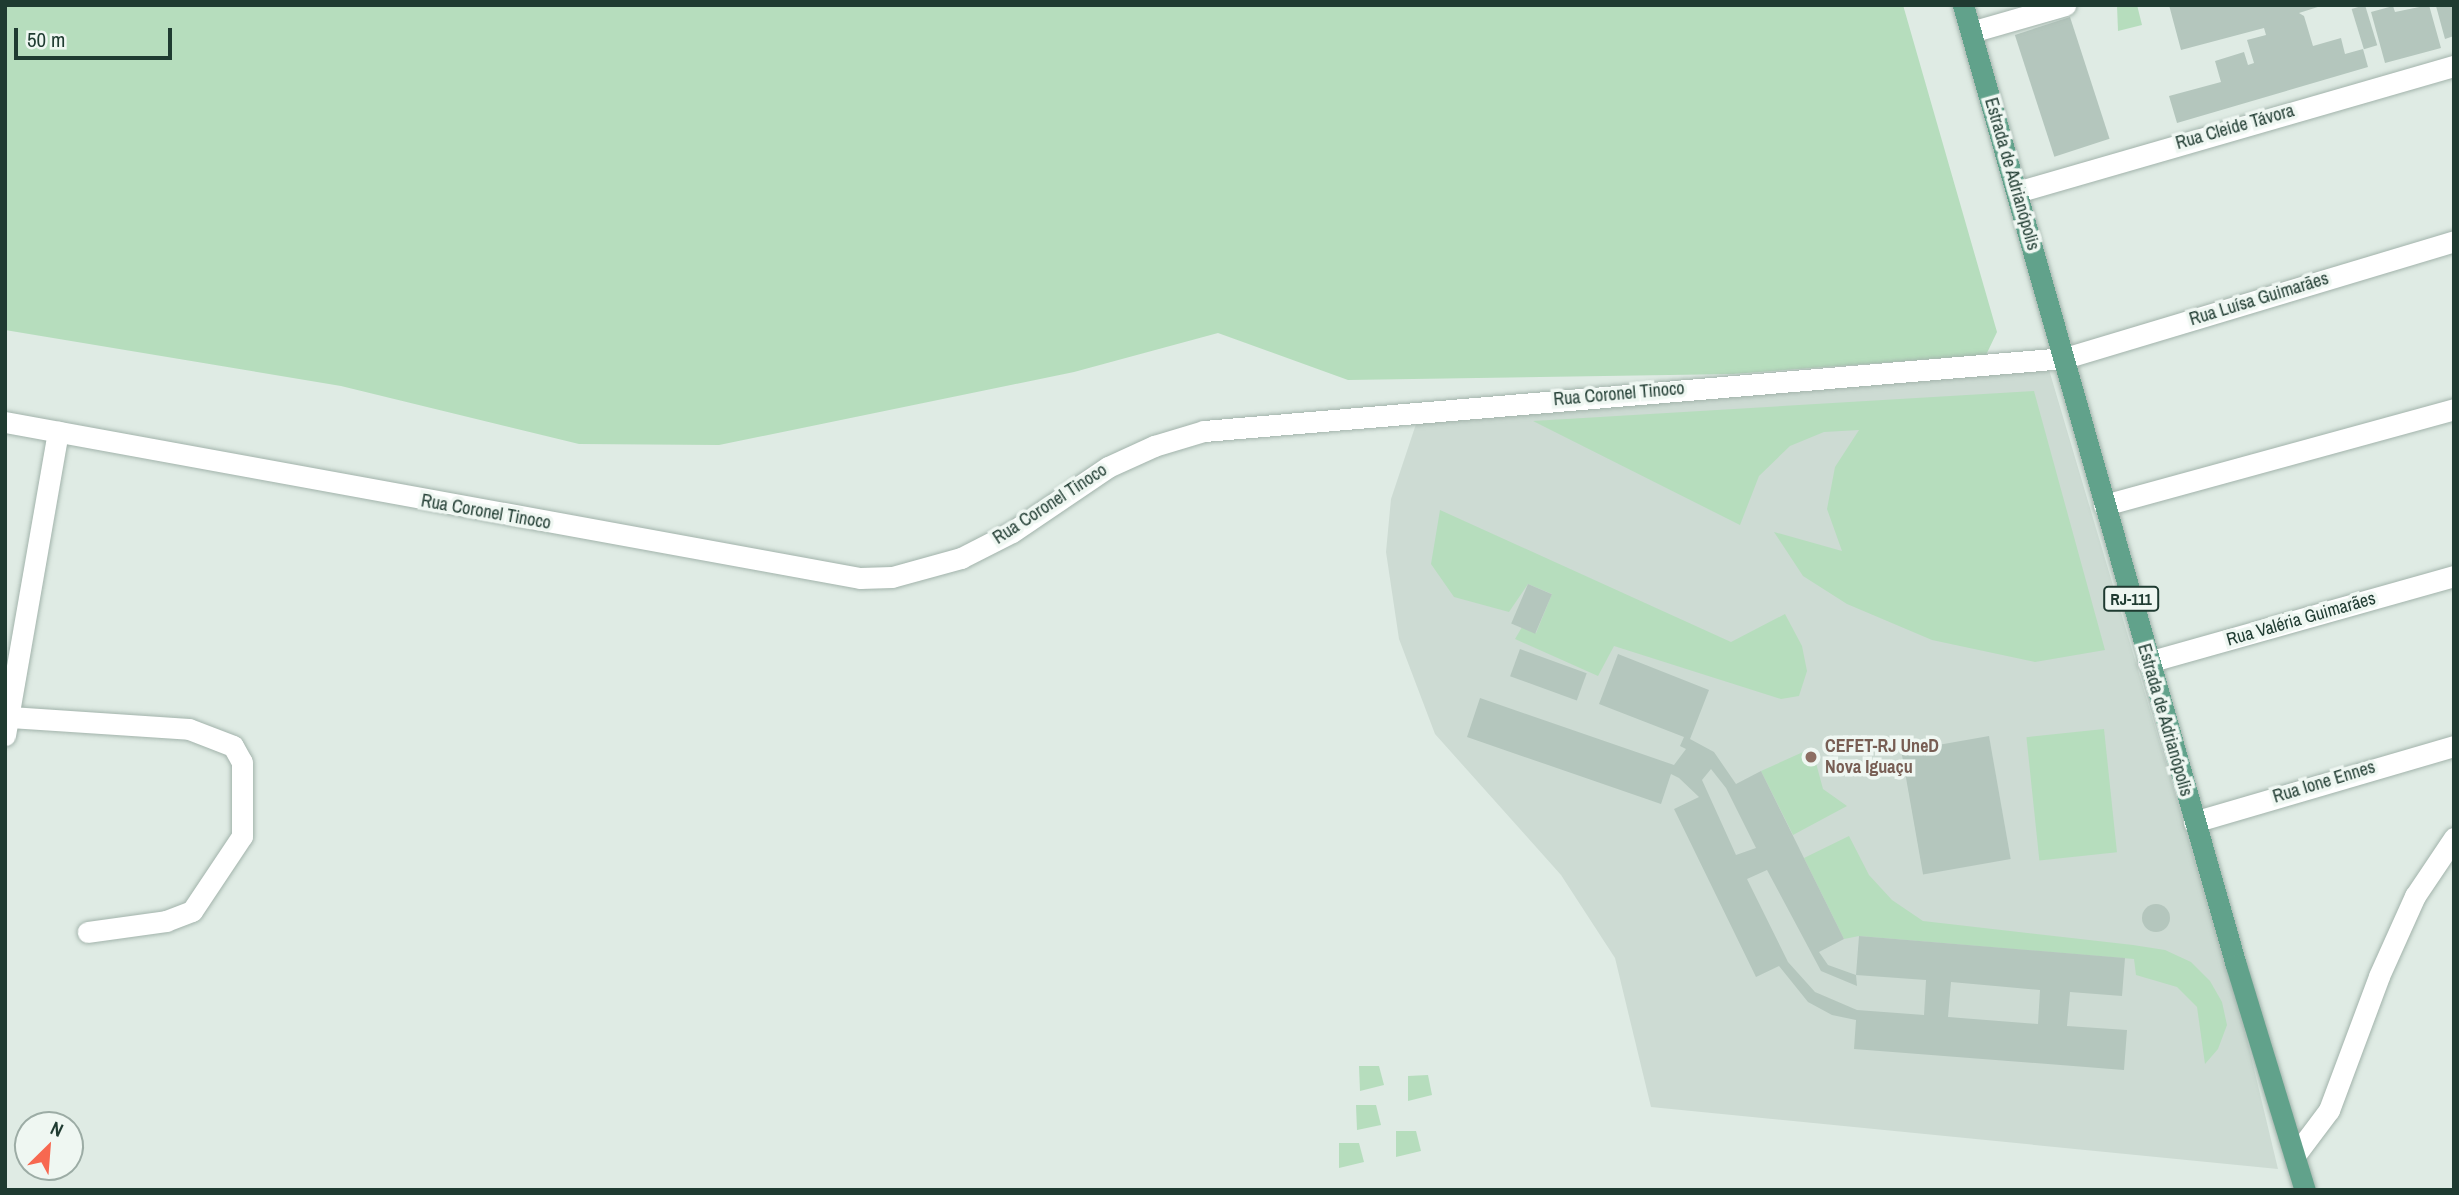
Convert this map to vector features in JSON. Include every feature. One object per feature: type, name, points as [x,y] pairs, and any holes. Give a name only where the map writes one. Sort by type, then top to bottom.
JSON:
[{"type":"main road","name":"Estrada de Adrianópolis","points":[[1963,5],[2065,358],[2194,822],[2305,1190]]},
{"type":"street","points":[[1971,32],[2065,5]]},
{"type":"street","name":"Rua Cleide Távora","points":[[2017,192],[2454,66]]},
{"type":"street","name":"Rua Luísa Guimarães","points":[[2065,358],[2454,241]]},
{"type":"street","name":"Rua Coronel Tinoco","points":[[5,422],[305,480],[871,578],[923,571],[961,558],[1012,532],[1108,467],[1154,446],[1204,431],[2065,358]]},
{"type":"street","points":[[2104,505],[2454,409]]},
{"type":"street","points":[[58,432],[8,726],[189,729],[226,742],[242,762],[242,836],[192,911],[166,922],[88,932]]},
{"type":"street","name":"Rua Valéria Guimarães","points":[[2148,662],[2454,576]]},
{"type":"street","name":"Rua Ione Ennes","points":[[2194,822],[2454,747]]},
{"type":"street","points":[[2296,1154],[2329,1110],[2379,976],[2415,895],[2454,838]]},
{"type":"shaded area","name":"CEFET-RJ UneD Nova Iguaçu","points":[[2047,363],[2244,1027],[2278,1169],[1651,1107],[1615,958],[1561,875],[1435,734],[1399,639],[1386,552],[1391,499],[1423,403]]},
{"type":"green space","points":[[5,5],[1903,5],[1997,332],[1986,355],[1733,374],[1348,380],[1218,333],[1074,372],[719,445],[579,444],[341,386],[5,330]]},
{"type":"green space","points":[[2117,5],[2137,5],[2142,25],[2118,31]]},
{"type":"green space","points":[[2034,391],[2105,650],[2035,662],[1932,640],[1847,604],[1803,576],[1774,532],[1842,551],[1827,509],[1835,467],[1859,430],[1824,432],[1790,446],[1759,476],[1740,525],[1533,421]]},
{"type":"green space","points":[[1440,510],[1731,642],[1785,614],[1802,646],[1807,671],[1799,696],[1781,699],[1614,646],[1598,676],[1515,639],[1522,627],[1536,633],[1552,594],[1528,584],[1509,612],[1454,597],[1431,564]]},
{"type":"green space","points":[[2104,729],[2117,852],[2039,860],[2026,737]]},
{"type":"green space","points":[[1812,748],[1823,789],[1847,806],[1793,835],[1761,771]]},
{"type":"green space","points":[[1849,836],[1869,875],[1892,900],[1923,921],[2133,945],[2165,950],[2191,962],[2210,981],[2222,1002],[2227,1025],[2218,1049],[2205,1064],[2197,1007],[2177,987],[2136,975],[2134,959],[1859,936],[1844,939],[1804,858]]},
{"type":"green space","points":[[1359,1066],[1379,1066],[1384,1085],[1360,1091]]},
{"type":"green space","points":[[1428,1075],[1432,1095],[1408,1101],[1408,1076]]},
{"type":"green space","points":[[1356,1105],[1376,1105],[1381,1125],[1357,1130]]},
{"type":"green space","points":[[1396,1131],[1416,1131],[1421,1151],[1396,1157]]},
{"type":"green space","points":[[1339,1143],[1359,1143],[1364,1162],[1339,1168]]},
{"type":"building","points":[[2169,5],[2324,5],[2299,13],[2304,16],[2313,46],[2341,38],[2345,54],[2363,49],[2368,67],[2177,123],[2169,96],[2221,82],[2215,61],[2244,52],[2248,65],[2254,63],[2247,40],[2266,35],[2264,28],[2181,50]]},
{"type":"building","points":[[2365,5],[2377,45],[2364,49],[2352,9]]},
{"type":"building","points":[[2429,5],[2441,48],[2385,63],[2371,12],[2393,6],[2395,12]]},
{"type":"building","points":[[2454,5],[2454,36],[2445,39],[2436,6]]},
{"type":"building","points":[[2070,17],[2110,139],[2054,157],[2015,35]]},
{"type":"building","points":[[1528,584],[1552,594],[1535,634],[1511,624]]},
{"type":"building","points":[[1520,649],[1587,673],[1577,701],[1510,676]]},
{"type":"building","points":[[1618,654],[1709,690],[1690,739],[1714,752],[1736,784],[1761,771],[1844,939],[1819,952],[1828,965],[1856,975],[1859,936],[2125,958],[2122,996],[2070,992],[2067,1026],[2127,1030],[2124,1070],[1854,1049],[1856,1020],[1832,1015],[1808,1002],[1779,966],[1756,977],[1674,809],[1699,797],[1679,778],[1671,774],[1661,804],[1467,737],[1480,698],[1674,765],[1686,749],[1680,746],[1684,737],[1599,704]],"holes":[[[1711,769],[1726,788],[1756,848],[1736,855],[1702,780]],[[1767,870],[1821,971],[1857,986],[1856,975],[1926,980],[1924,1015],[1857,1010],[1815,992],[1788,962],[1747,879]],[[1951,982],[2040,990],[2038,1024],[1948,1017]]]},
{"type":"building","points":[[1989,736],[2011,859],[1923,875],[1901,751]]},
{"type":"building","points":[[2156,904],[2166,908],[2170,918],[2166,928],[2156,932],[2146,928],[2142,918],[2146,908]]},
{"type":"place","name":"CEFET-RJ UneD Nova Iguaçu","points":[[1811,757]]}]
